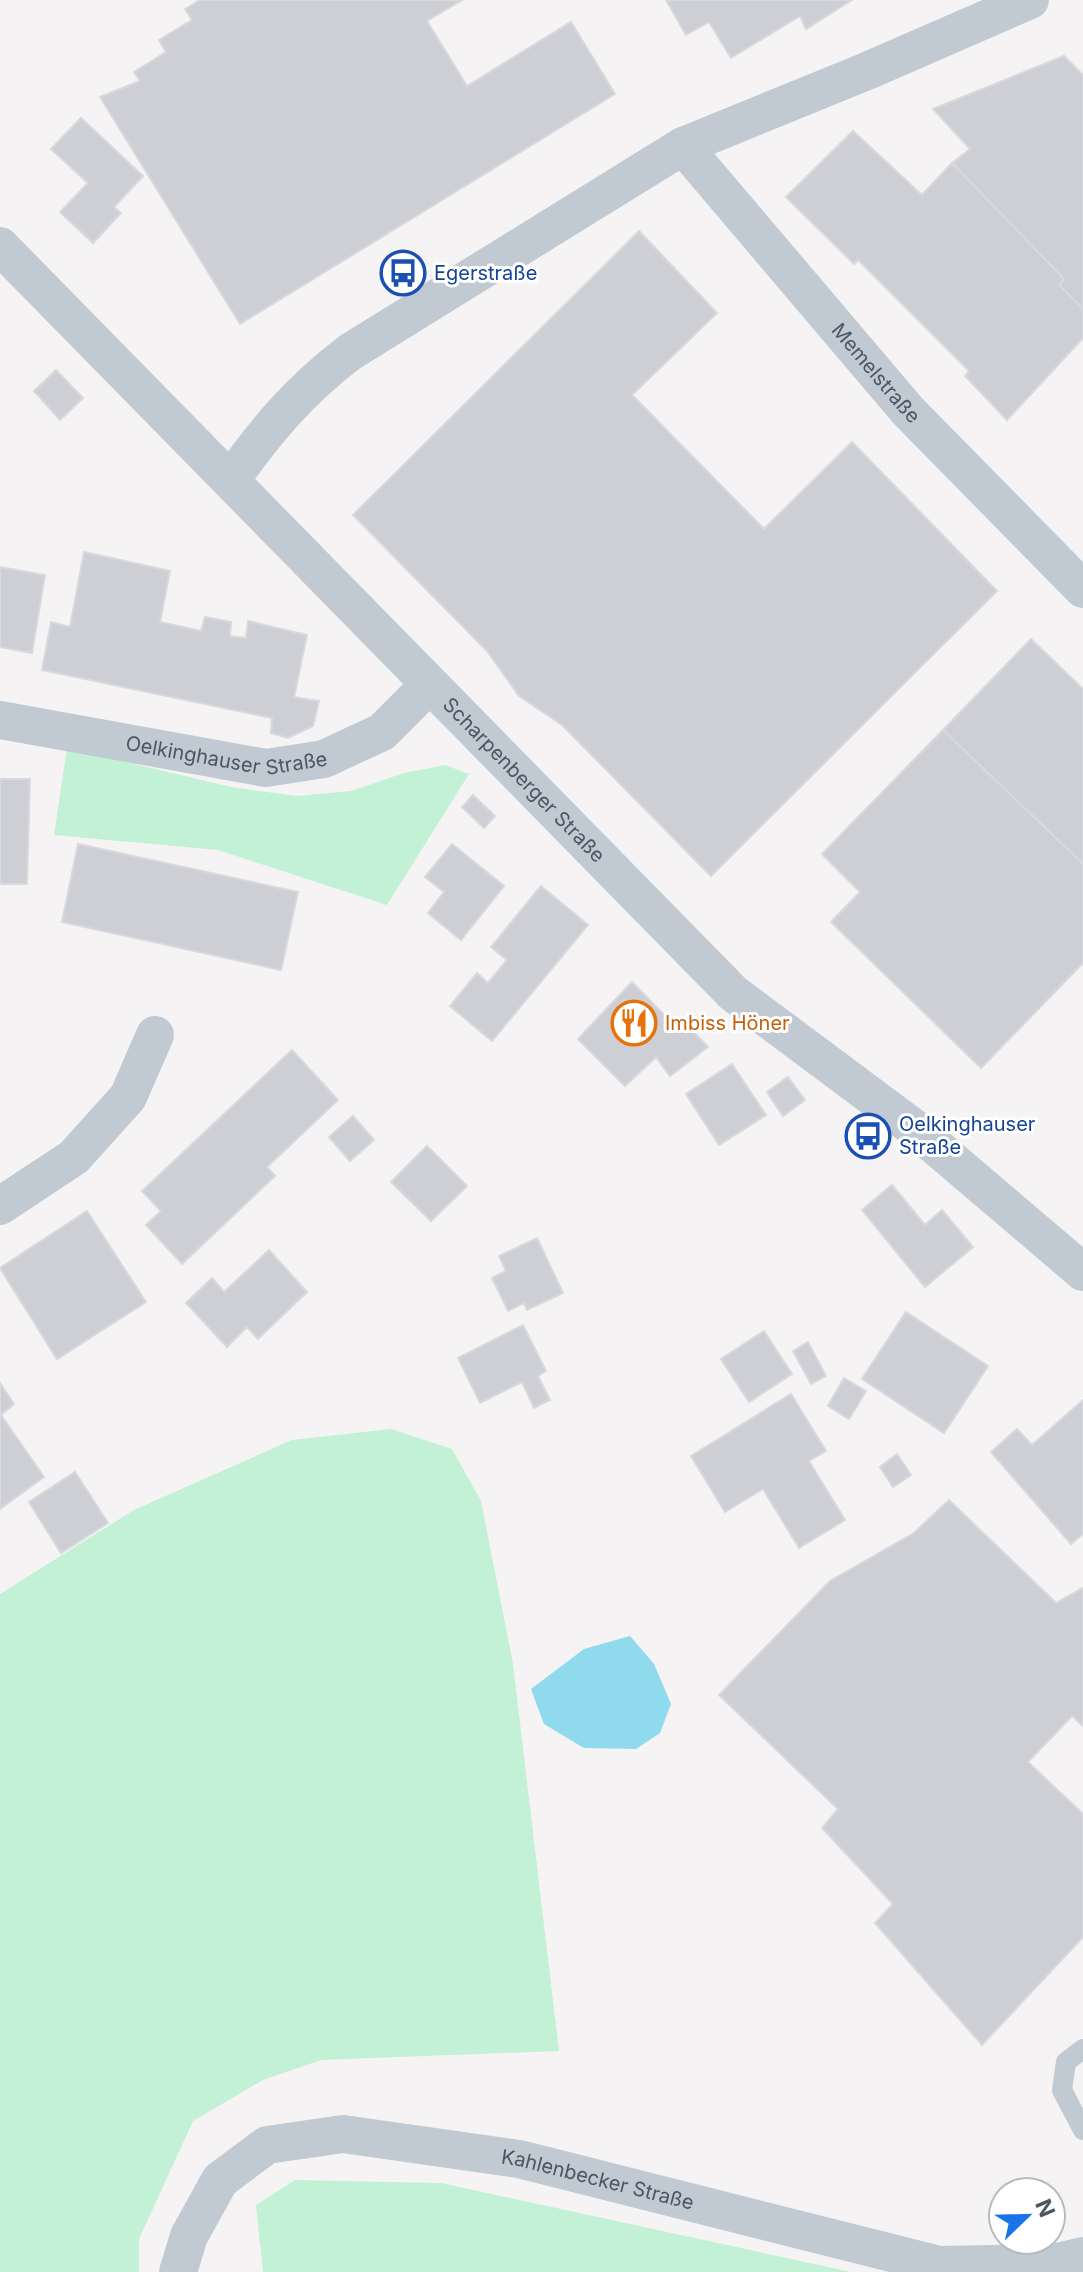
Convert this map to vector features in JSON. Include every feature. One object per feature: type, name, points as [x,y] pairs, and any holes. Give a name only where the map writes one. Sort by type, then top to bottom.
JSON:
[{"type":"street","points":[[231,480],[265,432],[306,385],[350,352],[683,146],[1030,0]]},
{"type":"street","name":"Memelstraße","points":[[683,146],[908,411],[1083,589]]},
{"type":"street","name":"Scharpenberger Straße","points":[[0,246],[733,993],[914,1128],[1083,1272]]},
{"type":"street","name":"Oelkinghauser Straße","points":[[0,720],[266,768],[324,759],[382,732],[429,685]]},
{"type":"street","points":[[0,1206],[74,1157],[128,1097],[155,1035]]},
{"type":"street","name":"Kahlenbecker Straße","points":[[178,2272],[189,2236],[220,2180],[267,2145],[343,2134],[519,2159],[939,2265],[1054,2263],[1083,2256]]},
{"type":"lane","points":[[1083,2049],[1066,2062],[1062,2090],[1083,2130]]},
{"type":"green space","points":[[67,748],[231,787],[296,796],[351,791],[404,773],[445,765],[469,774],[387,905],[218,850],[54,835]]},
{"type":"green space","points":[[391,1429],[452,1449],[481,1501],[513,1664],[559,2051],[321,2060],[263,2080],[193,2121],[139,2239],[139,2272],[0,2272],[0,1594],[134,1510],[292,1440]]},
{"type":"green space","points":[[295,2180],[441,2183],[851,2272],[263,2272],[256,2205]]},
{"type":"water","points":[[630,1636],[654,1664],[671,1704],[660,1733],[636,1749],[584,1748],[544,1724],[531,1689],[584,1649]]},
{"type":"building","points":[[200,0],[462,0],[427,21],[467,86],[571,22],[615,94],[240,324],[100,97],[140,81],[134,72],[166,52],[159,40],[192,20],[185,9]]},
{"type":"building","points":[[666,0],[852,0],[806,29],[800,16],[731,58],[709,22],[686,35]]},
{"type":"building","points":[[1064,56],[1083,75],[1083,309],[1059,285],[1064,279],[952,163],[970,149],[933,109]]},
{"type":"building","points":[[81,118],[143,176],[114,207],[121,213],[93,243],[60,212],[88,183],[51,149]]},
{"type":"building","points":[[853,131],[922,195],[952,163],[1064,279],[1059,285],[1083,309],[1083,338],[1007,420],[965,376],[969,371],[858,260],[854,264],[786,197]]},
{"type":"building","points":[[639,231],[717,313],[632,395],[764,529],[852,442],[997,591],[711,876],[562,725],[519,696],[487,651],[353,515]]},
{"type":"building","points":[[56,370],[83,398],[60,420],[34,391]]},
{"type":"building","points":[[84,552],[170,571],[160,622],[201,631],[205,617],[231,622],[230,636],[246,638],[248,621],[307,635],[294,697],[319,701],[313,726],[288,738],[271,733],[272,718],[42,670],[51,622],[70,627]]},
{"type":"building","points":[[0,567],[45,575],[32,653],[0,647]]},
{"type":"building","points":[[1031,639],[1083,689],[1083,864],[943,730]]},
{"type":"building","points":[[943,730],[1083,864],[1083,963],[981,1068],[831,922],[860,892],[822,854]]},
{"type":"building","points":[[0,779],[30,779],[27,884],[0,884]]},
{"type":"building","points":[[473,795],[495,816],[484,828],[462,807]]},
{"type":"building","points":[[78,844],[298,892],[281,970],[62,922]]},
{"type":"building","points":[[452,844],[504,886],[461,940],[428,913],[444,892],[425,877]]},
{"type":"building","points":[[541,886],[588,925],[492,1041],[450,1006],[477,973],[488,983],[507,960],[491,947]]},
{"type":"building","points":[[632,982],[677,1028],[684,1022],[708,1047],[670,1076],[656,1057],[625,1086],[578,1039]]},
{"type":"building","points":[[292,1050],[338,1100],[267,1167],[275,1176],[182,1264],[146,1225],[161,1211],[142,1191]]},
{"type":"building","points":[[732,1064],[766,1115],[719,1145],[686,1094]]},
{"type":"building","points":[[788,1077],[805,1100],[783,1116],[767,1092]]},
{"type":"building","points":[[353,1116],[374,1140],[350,1161],[329,1137]]},
{"type":"building","points":[[427,1146],[467,1186],[431,1221],[391,1182]]},
{"type":"building","points":[[892,1185],[925,1225],[942,1210],[973,1247],[925,1287],[862,1210]]},
{"type":"building","points":[[87,1211],[146,1302],[57,1359],[0,1268]]},
{"type":"building","points":[[537,1238],[563,1293],[527,1310],[524,1303],[508,1311],[492,1278],[506,1271],[499,1256]]},
{"type":"building","points":[[269,1250],[307,1292],[258,1339],[247,1327],[227,1347],[186,1303],[212,1278],[224,1292]]},
{"type":"building","points":[[906,1312],[988,1366],[944,1433],[862,1379]]},
{"type":"building","points":[[523,1325],[546,1371],[538,1376],[550,1400],[534,1408],[522,1382],[480,1403],[458,1358]]},
{"type":"building","points":[[764,1331],[792,1374],[749,1402],[721,1359]]},
{"type":"building","points":[[808,1342],[826,1376],[811,1384],[793,1351]]},
{"type":"building","points":[[844,1378],[866,1391],[849,1419],[828,1406]]},
{"type":"building","points":[[0,1383],[14,1404],[1,1415],[44,1477],[0,1509]]},
{"type":"building","points":[[791,1394],[826,1451],[809,1461],[845,1520],[799,1548],[763,1489],[725,1512],[691,1456]]},
{"type":"building","points":[[1083,1400],[1083,1534],[1071,1544],[991,1452],[1017,1429],[1032,1445]]},
{"type":"building","points":[[897,1454],[911,1475],[893,1487],[880,1467]]},
{"type":"building","points":[[75,1472],[108,1523],[61,1553],[29,1502]]},
{"type":"building","points":[[949,1500],[1056,1603],[1083,1588],[1083,1726],[1072,1716],[1028,1762],[1083,1814],[1083,1937],[982,2045],[875,1923],[893,1904],[822,1828],[838,1809],[719,1695],[830,1581],[914,1533]]},
{"type":"place","name":"Egerstraße","points":[[403,273]]},
{"type":"place","name":"Imbiss Höner","points":[[634,1023]]},
{"type":"place","name":"Oelkinghauser Straße","points":[[868,1136]]}]
